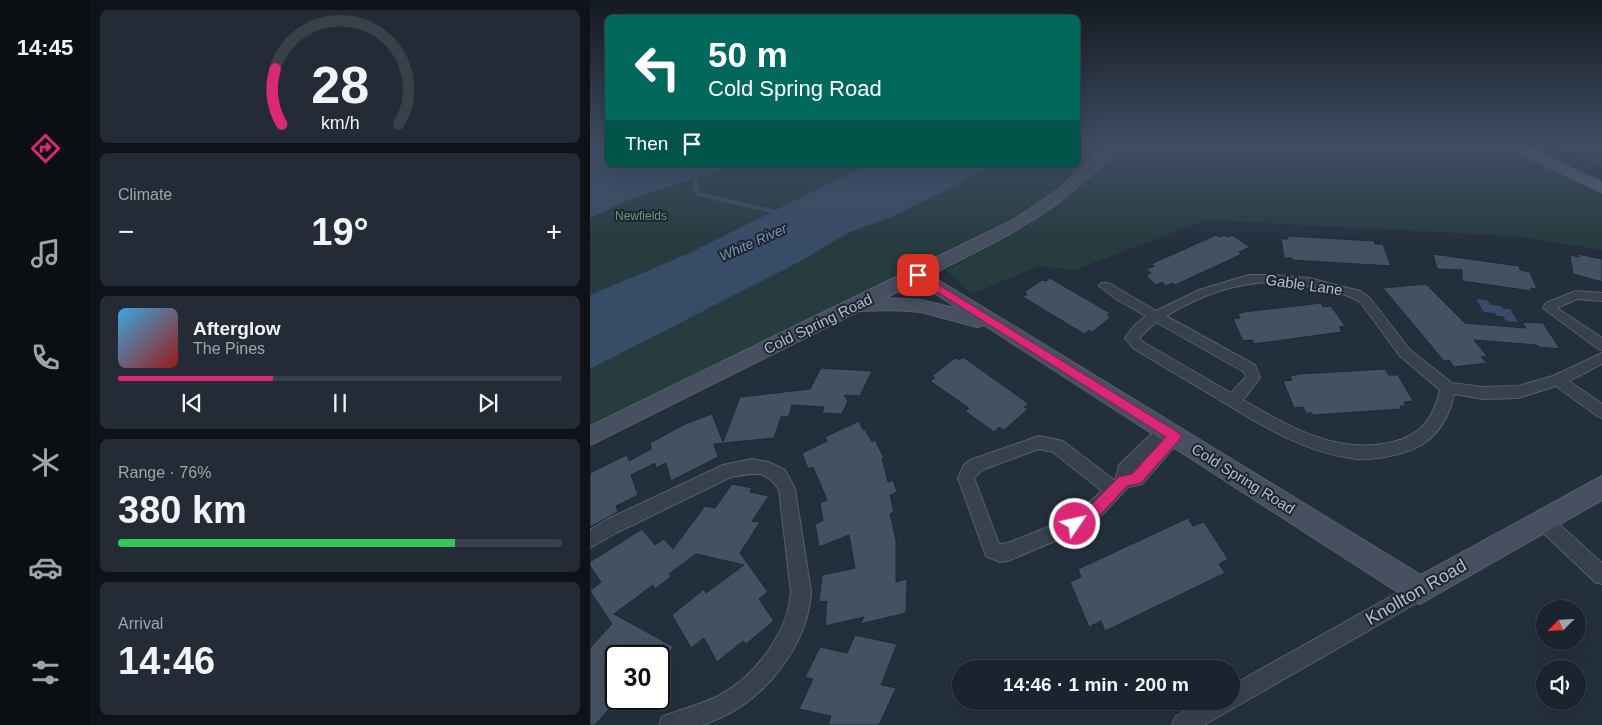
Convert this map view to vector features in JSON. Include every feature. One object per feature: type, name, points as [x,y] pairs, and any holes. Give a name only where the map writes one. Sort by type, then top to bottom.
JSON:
[{"type":"main road","points":[[1581,178],[1602,188]]},
{"type":"street","points":[[918,275],[1006,232],[1027,219],[1079,178]]},
{"type":"street","name":"Cold Spring Road","points":[[590,436],[918,275],[1420,590]]},
{"type":"street","name":"Gable Lane","points":[[1248,279],[1294,280],[1348,290],[1365,300],[1405,353],[1448,388],[1443,413],[1435,426],[1426,435],[1401,447],[1375,452],[1347,451],[1316,444],[1284,431],[1135,342],[1132,338],[1134,334],[1155,315],[1211,290],[1248,279]]},
{"type":"street","points":[[1105,286],[1250,368],[1253,378],[1233,401]]},
{"type":"street","points":[[1602,297],[1576,295],[1549,308],[1602,345]]},
{"type":"street","points":[[850,308],[891,304],[923,307],[957,314],[1014,335]]},
{"type":"street","points":[[1448,388],[1508,394],[1528,390],[1558,380],[1602,358]]},
{"type":"street","points":[[1558,380],[1602,412]]},
{"type":"street","points":[[1119,485],[1057,446],[1039,442],[976,465],[970,470],[966,478],[990,548],[1000,553],[1008,552],[1075,524],[1096,509],[1119,485],[1136,479],[1170,433]]},
{"type":"street","points":[[590,540],[602,531],[718,474],[742,467],[756,466],[772,471],[779,475],[787,489],[801,593],[797,618],[785,641],[759,677],[743,692],[720,707],[681,723]]},
{"type":"street","name":"Knollton Road","points":[[1240,693],[1602,488]]},
{"type":"street","points":[[1543,521],[1602,575]]},
{"type":"street","points":[[1183,725],[1209,710]]},
{"type":"green space","name":"Newfields","points":[[590,178],[840,178],[685,255],[590,295]]},
{"type":"green space","points":[[967,178],[1071,178],[1015,222],[590,431],[590,369],[801,261],[848,233],[896,215]]},
{"type":"green space","points":[[1085,178],[1565,178],[1602,196],[1602,250],[1515,236],[1207,220],[1074,270],[1039,266],[972,294],[946,270],[1025,228]]},
{"type":"water","points":[[590,178],[695,178],[626,201],[590,218]]},
{"type":"water","name":"White River","points":[[840,178],[969,178],[896,215],[848,233],[801,261],[590,369],[590,295],[685,255]]},
{"type":"water","points":[[1476,299],[1487,300],[1491,305],[1510,309],[1518,322],[1506,321],[1503,316],[1484,312]]},
{"type":"building","points":[[1216,235],[1228,237],[1232,235],[1250,247],[1239,252],[1242,254],[1175,285],[1173,283],[1166,286],[1162,282],[1156,285],[1146,276],[1151,273],[1146,269],[1154,266],[1151,264]]},
{"type":"building","points":[[1288,236],[1374,241],[1375,244],[1383,244],[1391,266],[1284,258],[1281,239],[1288,239]]},
{"type":"building","points":[[1433,254],[1519,266],[1520,270],[1530,272],[1537,289],[1530,288],[1531,291],[1462,281],[1462,270],[1437,269]]},
{"type":"building","points":[[1578,254],[1602,259],[1602,282],[1573,274],[1570,255],[1579,257]]},
{"type":"building","points":[[1050,278],[1110,313],[1107,315],[1111,317],[1092,332],[1089,330],[1084,334],[1023,297],[1027,294],[1024,292],[1042,280],[1046,281]]},
{"type":"building","points":[[1426,284],[1465,323],[1526,328],[1522,322],[1543,323],[1560,349],[1539,347],[1537,345],[1474,340],[1487,356],[1481,357],[1487,363],[1454,367],[1449,360],[1444,361],[1383,288]]},
{"type":"building","points":[[1321,303],[1323,307],[1331,306],[1345,326],[1339,327],[1342,332],[1254,344],[1252,340],[1243,341],[1233,319],[1240,318],[1238,314],[1244,312]]},
{"type":"building","points":[[963,357],[1029,404],[1024,407],[1028,409],[1004,430],[999,427],[994,432],[965,411],[969,408],[930,381],[935,378],[932,376],[955,358],[959,360]]},
{"type":"building","points":[[821,368],[872,371],[860,396],[844,395],[848,401],[842,414],[822,413],[824,407],[792,405],[789,416],[781,417],[774,438],[714,444],[718,457],[671,481],[666,463],[656,468],[655,463],[631,475],[638,495],[616,506],[618,512],[590,527],[590,473],[627,455],[629,461],[651,449],[650,443],[685,424],[712,414],[723,442],[740,397],[810,389]]},
{"type":"building","points":[[1385,369],[1389,375],[1398,375],[1413,401],[1404,402],[1406,406],[1400,406],[1401,409],[1313,415],[1312,413],[1306,413],[1303,407],[1294,408],[1283,381],[1292,380],[1290,376],[1299,374]]},
{"type":"building","points":[[859,421],[872,442],[875,440],[884,458],[882,459],[888,482],[893,480],[897,492],[890,495],[894,512],[890,514],[896,540],[896,582],[907,579],[906,613],[860,624],[864,617],[825,626],[827,601],[819,602],[822,575],[855,568],[849,535],[819,547],[815,524],[823,521],[820,503],[827,500],[813,467],[808,469],[802,453],[827,441],[825,437]]},
{"type":"building","points":[[732,484],[752,488],[750,492],[769,496],[752,521],[760,522],[740,553],[768,592],[759,599],[774,621],[746,644],[743,641],[717,662],[704,638],[691,648],[672,615],[704,589],[706,593],[744,565],[696,554],[669,574],[671,577],[655,589],[653,585],[614,614],[674,647],[670,652],[670,645],[605,645],[605,710],[608,710],[595,725],[590,725],[590,648],[612,624],[590,591],[601,582],[590,566],[590,562],[642,529],[655,545],[664,539],[673,549],[705,506],[715,508]]},
{"type":"building","points":[[1188,518],[1193,526],[1204,522],[1228,559],[1219,564],[1225,573],[1105,631],[1101,621],[1089,627],[1070,582],[1081,577],[1078,569]]},
{"type":"building","points":[[855,635],[897,644],[881,685],[896,688],[879,725],[828,725],[831,716],[799,709],[813,679],[805,677],[820,647],[847,653]]},
{"type":"waterway","points":[[695,178],[697,194],[772,211]]},
{"type":"route","points":[[918,275],[1175,436],[1136,479],[1124,481],[1096,509],[1075,524]]}]
